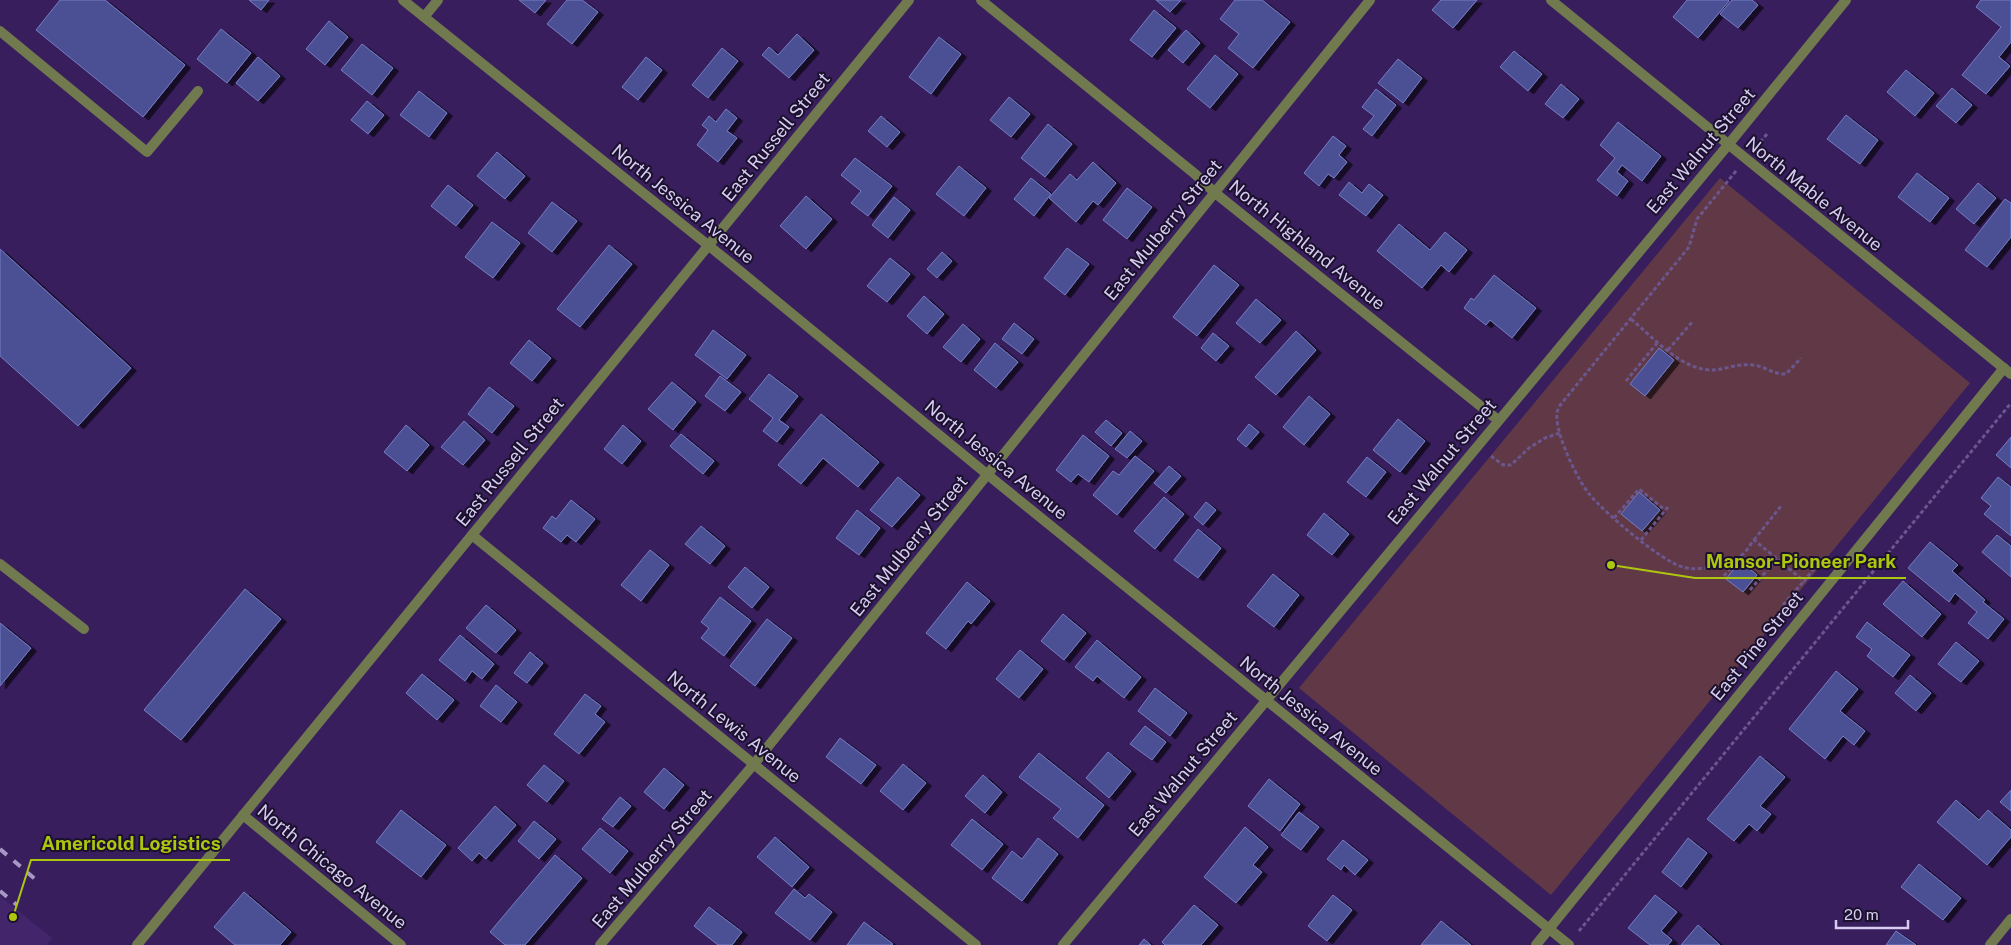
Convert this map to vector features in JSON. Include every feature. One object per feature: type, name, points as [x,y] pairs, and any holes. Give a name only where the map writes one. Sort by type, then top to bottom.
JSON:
[{"type":"street","name":"North Jessica Avenue","points":[[404,0],[1569,945]]},
{"type":"street","points":[[424,17],[438,0]]},
{"type":"street","name":"East Russell Street","points":[[137,945],[909,0]]},
{"type":"street","name":"North Highland Avenue","points":[[981,0],[1196,174],[1214,192],[1498,420]]},
{"type":"street","name":"East Mulberry Street","points":[[600,945],[754,764],[1370,0]]},
{"type":"street","name":"North Mable Avenue","points":[[1551,0],[2007,371]]},
{"type":"street","name":"East Walnut Street","points":[[1063,945],[1728,145],[1846,0]]},
{"type":"street","points":[[0,31],[147,152],[198,91]]},
{"type":"street","name":"East Pine Street","points":[[1536,945],[2007,371]]},
{"type":"street","name":"North Lewis Avenue","points":[[472,535],[976,945]]},
{"type":"street","points":[[0,564],[84,629]]},
{"type":"street","name":"North Chicago Avenue","points":[[243,815],[401,945]]},
{"type":"street","points":[[1990,945],[2011,920]]},
{"type":"path","points":[[1742,555],[1717,566],[1702,569],[1684,568],[1669,562],[1602,509],[1579,480],[1560,433],[1557,418],[1561,404],[1690,247],[1697,219],[1767,134]]},
{"type":"path","points":[[1631,319],[1668,350],[1694,368],[1714,370],[1740,364],[1756,365],[1781,375],[1786,374],[1800,358]]},
{"type":"path","points":[[1668,350],[1693,321]]},
{"type":"path","points":[[1626,380],[1658,342]]},
{"type":"path","points":[[1569,945],[2011,403]]},
{"type":"path","points":[[1477,445],[1503,465],[1511,465],[1529,448],[1545,438],[1560,433]]},
{"type":"path","points":[[1614,518],[1639,489],[1667,509],[1641,540]]},
{"type":"path","points":[[1724,576],[1781,506]]},
{"type":"path","points":[[1754,540],[1804,581]]},
{"type":"path","points":[[1783,605],[1823,558]]},
{"type":"path","points":[[1750,590],[1777,559]]},
{"type":"shaded area","points":[[1720,178],[1970,383],[1551,895],[1299,688]]},
{"type":"shaded area","points":[[0,896],[52,938],[47,945],[0,945]]},
{"type":"building","points":[[60,0],[105,0],[185,65],[143,117],[36,30]]},
{"type":"building","points":[[249,0],[269,0],[261,10]]},
{"type":"building","points":[[519,0],[546,0],[535,13]]},
{"type":"building","points":[[567,0],[582,0],[598,12],[572,44],[547,24]]},
{"type":"building","points":[[1156,0],[1181,0],[1170,12]]},
{"type":"building","points":[[1235,0],[1262,0],[1290,22],[1253,68],[1228,48],[1239,34],[1220,19]]},
{"type":"building","points":[[1441,0],[1477,0],[1453,28],[1432,10]]},
{"type":"building","points":[[1687,0],[1729,1],[1698,38],[1673,17]]},
{"type":"building","points":[[1732,0],[1752,0],[1758,5],[1738,28],[1720,14]]},
{"type":"building","points":[[1981,0],[2011,0],[2011,42],[1999,57],[2010,66],[1986,94],[1962,75],[2001,27],[1976,7]]},
{"type":"building","points":[[1154,10],[1176,28],[1152,57],[1130,40]]},
{"type":"building","points":[[329,21],[348,37],[325,65],[306,49]]},
{"type":"building","points":[[221,29],[251,53],[227,83],[197,59]]},
{"type":"building","points":[[1186,30],[1200,43],[1183,63],[1168,50]]},
{"type":"building","points":[[797,34],[814,50],[789,78],[762,55],[769,47],[778,55]]},
{"type":"building","points":[[939,37],[961,54],[931,94],[909,77]]},
{"type":"building","points":[[362,44],[393,68],[372,95],[341,70]]},
{"type":"building","points":[[722,48],[738,61],[708,98],[692,85]]},
{"type":"building","points":[[1514,51],[1542,74],[1528,91],[1500,67]]},
{"type":"building","points":[[1215,55],[1238,74],[1210,108],[1187,89]]},
{"type":"building","points":[[258,57],[280,76],[258,101],[236,83]]},
{"type":"building","points":[[646,57],[662,70],[638,100],[622,87]]},
{"type":"building","points":[[1398,59],[1422,78],[1403,103],[1378,83]]},
{"type":"building","points":[[1906,70],[1934,93],[1915,116],[1887,92]]},
{"type":"building","points":[[1561,84],[1579,99],[1563,118],[1545,104]]},
{"type":"building","points":[[1952,88],[1972,105],[1956,123],[1936,106]]},
{"type":"building","points":[[1376,89],[1396,105],[1372,136],[1363,129],[1374,116],[1362,107]]},
{"type":"building","points":[[419,91],[447,113],[429,137],[400,115]]},
{"type":"building","points":[[1009,97],[1030,114],[1011,137],[990,120]]},
{"type":"building","points":[[367,101],[384,115],[368,134],[351,120]]},
{"type":"building","points":[[726,109],[737,118],[727,131],[737,138],[718,162],[697,145],[708,130],[702,125],[709,116],[716,122]]},
{"type":"building","points":[[1846,115],[1878,140],[1860,164],[1827,139]]},
{"type":"building","points":[[881,116],[900,132],[887,147],[868,131]]},
{"type":"building","points":[[1618,122],[1661,156],[1642,181],[1622,165],[1617,172],[1628,181],[1617,196],[1597,180],[1615,158],[1600,145]]},
{"type":"building","points":[[1048,124],[1072,144],[1045,177],[1021,158]]},
{"type":"building","points":[[1333,136],[1346,146],[1339,155],[1347,162],[1334,178],[1328,174],[1319,186],[1304,173]]},
{"type":"building","points":[[497,152],[525,176],[505,199],[477,176]]},
{"type":"building","points":[[855,158],[892,186],[868,216],[851,203],[861,191],[841,175]]},
{"type":"building","points":[[1093,162],[1116,183],[1098,205],[1093,201],[1076,222],[1049,198],[1070,174],[1077,180]]},
{"type":"building","points":[[959,166],[986,188],[964,216],[936,194]]},
{"type":"building","points":[[1917,173],[1949,198],[1930,222],[1898,197]]},
{"type":"building","points":[[1031,178],[1051,194],[1034,216],[1014,199]]},
{"type":"building","points":[[1349,182],[1362,193],[1369,184],[1383,195],[1366,216],[1339,195]]},
{"type":"building","points":[[1978,183],[1996,198],[1974,224],[1956,209]]},
{"type":"building","points":[[448,185],[473,205],[456,226],[431,206]]},
{"type":"building","points":[[1127,188],[1152,207],[1127,239],[1103,220]]},
{"type":"building","points":[[806,196],[832,219],[806,249],[780,226]]},
{"type":"building","points":[[894,197],[910,210],[888,238],[872,225]]},
{"type":"building","points":[[2005,199],[2011,203],[2011,237],[1987,267],[1965,250]]},
{"type":"building","points":[[552,202],[577,221],[552,252],[528,233]]},
{"type":"building","points":[[492,222],[520,243],[493,278],[465,257]]},
{"type":"building","points":[[1399,224],[1430,250],[1445,232],[1467,250],[1449,272],[1441,265],[1422,288],[1377,251]]},
{"type":"building","points":[[609,245],[632,264],[580,327],[557,309]]},
{"type":"building","points":[[1067,248],[1089,264],[1065,295],[1044,278]]},
{"type":"building","points":[[0,249],[131,368],[78,426],[0,356]]},
{"type":"building","points":[[942,252],[952,261],[937,278],[927,269]]},
{"type":"building","points":[[890,258],[910,274],[887,302],[867,286]]},
{"type":"building","points":[[1214,265],[1239,285],[1197,336],[1173,317]]},
{"type":"building","points":[[1494,275],[1536,308],[1512,338],[1490,320],[1486,325],[1464,308],[1471,298],[1474,300]]},
{"type":"building","points":[[924,296],[944,314],[927,334],[907,316]]},
{"type":"building","points":[[1256,299],[1281,320],[1260,343],[1236,323]]},
{"type":"building","points":[[1014,323],[1034,339],[1022,354],[1002,339]]},
{"type":"building","points":[[963,324],[980,339],[961,362],[943,347]]},
{"type":"building","points":[[713,330],[746,355],[727,379],[695,355]]},
{"type":"building","points":[[1296,331],[1316,350],[1276,395],[1255,377]]},
{"type":"building","points":[[1213,333],[1229,346],[1216,361],[1201,348]]},
{"type":"building","points":[[529,340],[551,358],[532,381],[510,363]]},
{"type":"building","points":[[995,343],[1018,362],[996,388],[974,370]]},
{"type":"building","points":[[1659,348],[1674,360],[1645,396],[1630,384]]},
{"type":"building","points":[[769,374],[798,396],[779,420],[789,427],[777,442],[763,431],[773,418],[749,399]]},
{"type":"building","points":[[720,376],[741,392],[725,411],[705,396]]},
{"type":"building","points":[[672,382],[696,402],[673,430],[648,409]]},
{"type":"building","points":[[489,387],[514,406],[492,433],[468,414]]},
{"type":"building","points":[[1309,396],[1330,414],[1304,445],[1283,427]]},
{"type":"building","points":[[821,414],[879,462],[858,487],[823,458],[801,484],[778,465]]},
{"type":"building","points":[[1398,419],[1425,441],[1400,472],[1373,450]]},
{"type":"building","points":[[1106,420],[1122,433],[1111,446],[1095,432]]},
{"type":"building","points":[[464,421],[485,440],[463,465],[441,447]]},
{"type":"building","points":[[1249,424],[1259,432],[1246,447],[1237,439]]},
{"type":"building","points":[[406,425],[429,445],[407,471],[384,452]]},
{"type":"building","points":[[623,425],[641,441],[622,464],[604,449]]},
{"type":"building","points":[[1130,431],[1142,441],[1127,458],[1115,449]]},
{"type":"building","points":[[681,434],[714,461],[703,474],[670,446]]},
{"type":"building","points":[[1083,435],[1109,456],[1089,482],[1078,474],[1071,482],[1056,470]]},
{"type":"building","points":[[2011,437],[2011,468],[1996,455]]},
{"type":"building","points":[[1135,456],[1154,471],[1117,515],[1093,495],[1113,471],[1119,475]]},
{"type":"building","points":[[1367,457],[1386,472],[1366,497],[1347,482]]},
{"type":"building","points":[[1169,466],[1181,476],[1166,493],[1154,483]]},
{"type":"building","points":[[898,477],[920,495],[892,527],[870,510]]},
{"type":"building","points":[[1998,477],[2011,487],[2011,536],[1984,514],[1991,506],[1981,498]]},
{"type":"building","points":[[1639,492],[1660,510],[1642,531],[1621,514]]},
{"type":"building","points":[[1164,497],[1184,514],[1155,549],[1134,531]]},
{"type":"building","points":[[571,500],[595,519],[576,542],[567,535],[561,542],[543,528],[552,516],[556,519]]},
{"type":"building","points":[[1206,502],[1216,510],[1203,525],[1194,517]]},
{"type":"building","points":[[857,510],[880,528],[859,555],[836,538]]},
{"type":"building","points":[[1324,513],[1349,534],[1332,555],[1307,535]]},
{"type":"building","points":[[701,526],[725,546],[710,564],[685,544]]},
{"type":"building","points":[[1198,529],[1221,548],[1198,578],[1174,560]]},
{"type":"building","points":[[1997,535],[2011,546],[2011,577],[1982,552]]},
{"type":"building","points":[[1930,542],[1958,565],[1952,571],[1985,600],[1983,602],[2004,619],[1988,639],[1968,623],[1977,612],[1955,593],[1949,602],[1908,568]]},
{"type":"building","points":[[650,550],[669,565],[641,601],[621,585]]},
{"type":"building","points":[[1740,561],[1757,575],[1743,592],[1726,579]]},
{"type":"building","points":[[745,567],[769,587],[752,608],[728,587]]},
{"type":"building","points":[[1273,574],[1299,595],[1274,627],[1247,606]]},
{"type":"building","points":[[1903,581],[1941,614],[1922,637],[1883,604]]},
{"type":"building","points":[[967,582],[990,601],[971,624],[968,621],[946,649],[926,633]]},
{"type":"building","points":[[245,589],[281,619],[181,740],[144,710]]},
{"type":"building","points":[[720,597],[751,621],[724,656],[701,638],[709,628],[701,622]]},
{"type":"building","points":[[486,605],[516,630],[496,653],[466,628]]},
{"type":"building","points":[[1063,614],[1086,633],[1064,660],[1041,641]]},
{"type":"building","points":[[767,619],[792,638],[755,686],[730,666]]},
{"type":"building","points":[[1867,622],[1910,655],[1893,677],[1867,656],[1872,649],[1856,637]]},
{"type":"building","points":[[0,623],[31,648],[0,686]]},
{"type":"building","points":[[460,635],[494,664],[482,679],[472,671],[465,681],[439,660]]},
{"type":"building","points":[[1097,640],[1141,677],[1124,698],[1097,676],[1093,681],[1075,667]]},
{"type":"building","points":[[1956,642],[1979,661],[1961,682],[1938,664]]},
{"type":"building","points":[[1020,650],[1043,669],[1019,698],[996,679]]},
{"type":"building","points":[[530,652],[543,663],[527,683],[514,673]]},
{"type":"building","points":[[1836,671],[1858,689],[1840,711],[1865,731],[1854,745],[1843,736],[1825,759],[1789,729]]},
{"type":"building","points":[[422,674],[454,700],[437,720],[406,693]]},
{"type":"building","points":[[1910,675],[1931,693],[1916,711],[1895,693]]},
{"type":"building","points":[[496,685],[517,702],[501,722],[480,706]]},
{"type":"building","points":[[1155,688],[1187,713],[1170,736],[1138,711]]},
{"type":"building","points":[[585,694],[601,706],[595,714],[605,722],[579,754],[554,734]]},
{"type":"building","points":[[1145,726],[1166,742],[1152,760],[1130,744]]},
{"type":"building","points":[[840,738],[876,765],[861,784],[826,757]]},
{"type":"building","points":[[1108,752],[1131,771],[1109,798],[1086,778]]},
{"type":"building","points":[[1039,753],[1104,805],[1078,838],[1053,818],[1061,809],[1019,777]]},
{"type":"building","points":[[1760,756],[1785,777],[1760,806],[1771,814],[1757,831],[1749,824],[1734,841],[1707,819]]},
{"type":"building","points":[[903,764],[926,783],[903,810],[880,791]]},
{"type":"building","points":[[544,765],[564,781],[547,802],[527,785]]},
{"type":"building","points":[[664,768],[684,785],[664,809],[644,792]]},
{"type":"building","points":[[983,775],[1002,792],[985,813],[965,796]]},
{"type":"building","points":[[1269,779],[1300,804],[1280,831],[1248,806]]},
{"type":"building","points":[[2011,790],[2011,811],[2000,802]]},
{"type":"building","points":[[620,797],[631,806],[613,827],[602,819]]},
{"type":"building","points":[[1956,800],[1979,820],[1988,810],[2011,830],[2011,837],[1987,865],[1937,822]]},
{"type":"building","points":[[495,806],[516,825],[486,859],[479,853],[472,861],[458,848]]},
{"type":"building","points":[[401,810],[446,845],[421,877],[376,842]]},
{"type":"building","points":[[1299,812],[1319,827],[1301,850],[1281,835]]},
{"type":"building","points":[[972,819],[1003,844],[982,870],[951,845]]},
{"type":"building","points":[[534,821],[556,839],[539,859],[518,841]]},
{"type":"building","points":[[1245,827],[1268,847],[1253,865],[1262,872],[1236,903],[1204,877]]},
{"type":"building","points":[[600,828],[628,851],[610,873],[582,849]]},
{"type":"building","points":[[775,837],[809,867],[792,887],[757,857]]},
{"type":"building","points":[[1038,838],[1058,854],[1022,901],[992,878],[1012,851],[1022,859]]},
{"type":"building","points":[[1688,838],[1707,853],[1681,887],[1662,872]]},
{"type":"building","points":[[1343,840],[1368,860],[1355,875],[1344,865],[1341,870],[1327,859]]},
{"type":"building","points":[[555,855],[582,878],[525,945],[505,945],[490,932]]},
{"type":"building","points":[[1919,864],[1961,898],[1943,920],[1901,887]]},
{"type":"building","points":[[794,889],[805,898],[809,894],[832,912],[810,940],[775,913]]},
{"type":"building","points":[[244,892],[291,932],[280,945],[235,945],[214,927]]},
{"type":"building","points":[[1333,895],[1352,910],[1327,941],[1308,926]]},
{"type":"building","points":[[1655,895],[1677,912],[1661,931],[1672,940],[1668,945],[1650,945],[1628,928]]},
{"type":"building","points":[[1194,905],[1218,925],[1201,945],[1165,945],[1162,942]]},
{"type":"building","points":[[709,907],[742,932],[732,945],[718,945],[694,926]]},
{"type":"building","points":[[1441,921],[1471,945],[1421,945]]},
{"type":"building","points":[[864,922],[893,944],[847,945]]},
{"type":"building","points":[[1698,925],[1720,945],[1681,945]]},
{"type":"building","points":[[1896,931],[1916,945],[1886,945]]},
{"type":"building","points":[[1144,939],[1151,945],[1139,945]]},
{"type":"railway","points":[[0,849],[35,879]]},
{"type":"railway","points":[[0,891],[17,905]]},
{"type":"place","name":"Mansor-Pioneer Park","points":[[1611,565]]},
{"type":"place","name":"Americold Logistics","points":[[13,917]]}]
